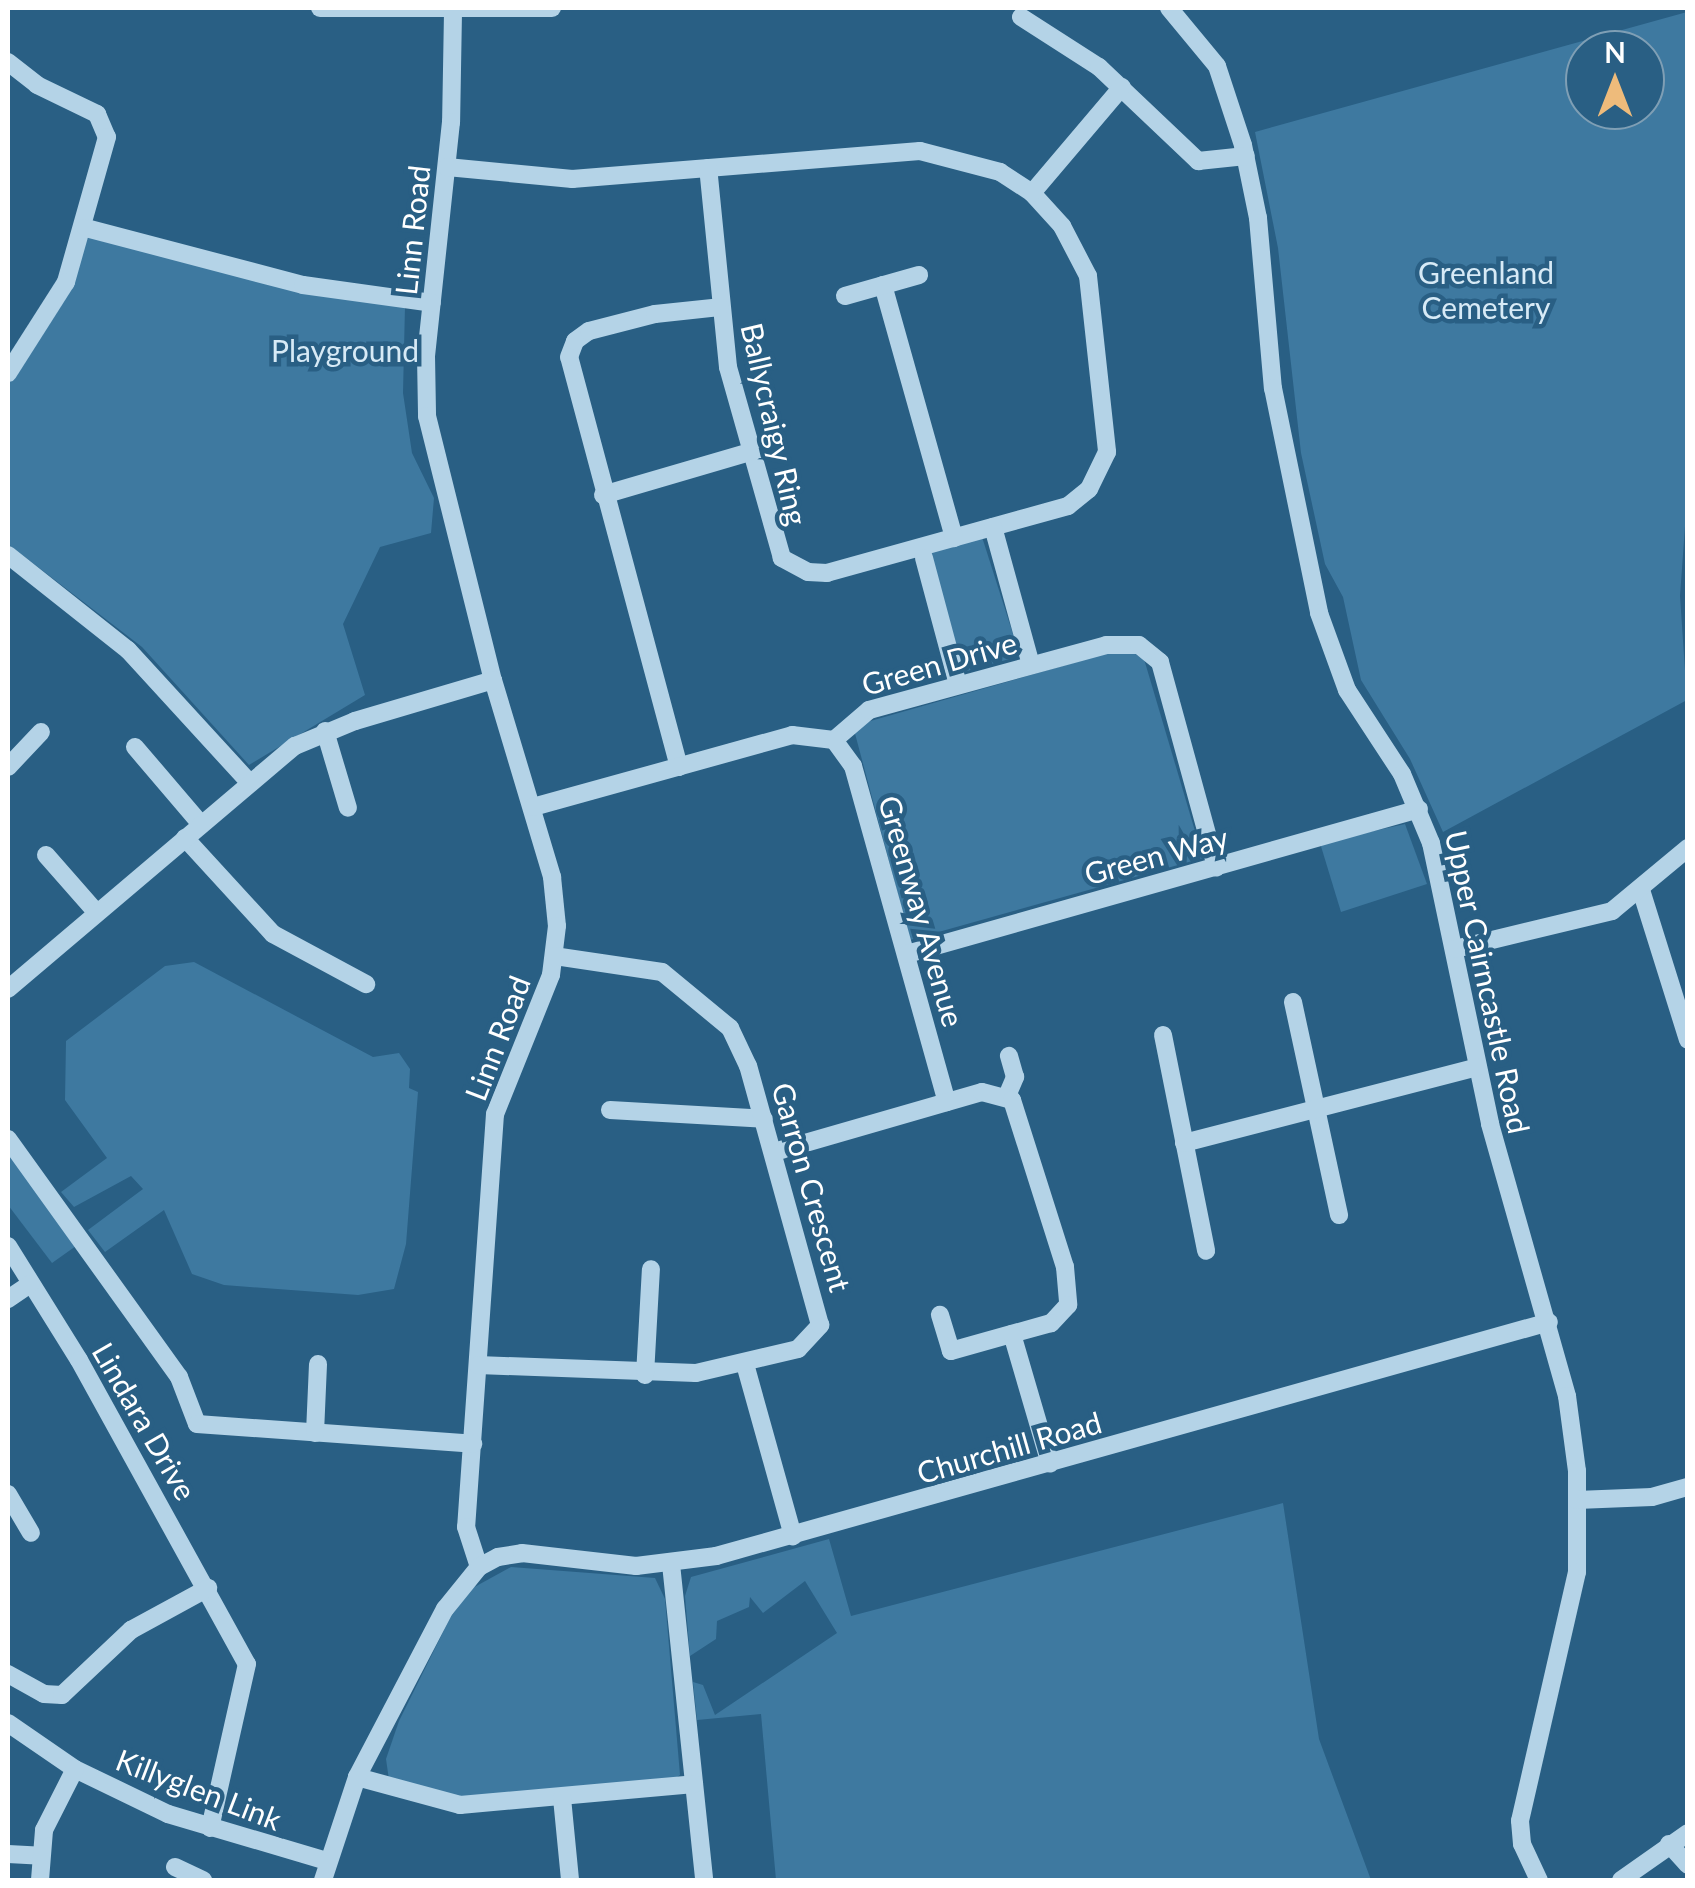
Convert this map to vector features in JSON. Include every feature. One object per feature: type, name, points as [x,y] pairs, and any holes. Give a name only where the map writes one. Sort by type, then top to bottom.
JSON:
[{"type":"street","points":[[320,8],[453,12],[552,8]]},
{"type":"street","name":"Upper Cairncastle Road","points":[[1170,8],[1217,66],[1246,156],[1279,427],[1322,624],[1347,690],[1420,809],[1455,949],[1477,1067],[1549,1322],[1570,1414],[1578,1500],[1572,1614],[1520,1821],[1522,1844],[1540,1880]]},
{"type":"street","name":"Linn Road","points":[[453,12],[447,166],[432,304],[428,427],[556,903],[555,956],[495,1114],[466,1528],[478,1566]]},
{"type":"street","points":[[1022,17],[1122,87],[1198,162],[1246,156]]},
{"type":"street","points":[[8,62],[46,90],[88,107],[104,124],[105,153],[86,228],[58,298],[8,373]]},
{"type":"street","points":[[1032,193],[1122,87]]},
{"type":"street","name":"Ballycraigy Ring","points":[[935,152],[987,167],[1032,193],[1062,226],[1088,276],[1107,452],[1078,501],[827,573],[792,567],[776,549],[747,453],[720,307],[708,168],[935,152]]},
{"type":"street","points":[[447,166],[562,179],[708,168]]},
{"type":"street","points":[[86,228],[303,284],[432,304]]},
{"type":"street","points":[[845,296],[919,275]]},
{"type":"street","points":[[882,285],[954,538]]},
{"type":"street","points":[[678,767],[570,373],[574,343],[589,330],[646,315],[720,307]]},
{"type":"street","points":[[603,494],[747,453]]},
{"type":"street","points":[[993,527],[1032,665]]},
{"type":"street","points":[[8,554],[128,650],[249,782]]},
{"type":"street","points":[[933,569],[958,685]]},
{"type":"street","name":"Green Drive","points":[[834,740],[863,712],[1116,642],[1156,656],[1216,867]]},
{"type":"street","points":[[8,962],[14,984],[249,782],[324,731],[494,680]]},
{"type":"street","points":[[324,731],[348,808]]},
{"type":"street","points":[[8,766],[41,732]]},
{"type":"street","points":[[533,807],[798,734],[834,740]]},
{"type":"street","name":"Greenway Avenue","points":[[834,740],[853,766],[947,1102]]},
{"type":"street","points":[[135,747],[200,823]]},
{"type":"street","name":"Green Way","points":[[907,954],[1420,809]]},
{"type":"street","points":[[184,838],[273,934],[366,984]]},
{"type":"street","points":[[1455,949],[1606,913],[1641,890],[1688,848]]},
{"type":"street","points":[[46,855],[96,912]]},
{"type":"street","points":[[1641,890],[1688,1040]]},
{"type":"street","name":"Garron Crescent","points":[[478,1365],[645,1375],[745,1364],[804,1346],[820,1325],[774,1152],[736,1038],[694,992],[649,968],[555,956]]},
{"type":"street","points":[[1293,1002],[1339,1215]]},
{"type":"street","points":[[1164,1035],[1206,1251]]},
{"type":"street","points":[[1006,1096],[1015,1078],[1009,1056]]},
{"type":"street","points":[[1184,1143],[1477,1067]]},
{"type":"street","points":[[774,1152],[986,1091],[1006,1096],[1021,1118],[1069,1290],[1056,1320],[950,1350],[940,1315]]},
{"type":"street","points":[[610,1110],[764,1119]]},
{"type":"street","points":[[8,1139],[179,1378],[199,1425],[473,1444]]},
{"type":"street","name":"Lindara Drive","points":[[8,1246],[208,1588],[248,1670],[210,1828]]},
{"type":"street","points":[[645,1375],[651,1269]]},
{"type":"street","points":[[8,1299],[30,1284]]},
{"type":"street","name":"Churchill Road","points":[[478,1566],[522,1553],[671,1564],[793,1536],[1549,1322]]},
{"type":"street","points":[[1012,1334],[1050,1464]]},
{"type":"street","points":[[315,1433],[318,1364]]},
{"type":"street","points":[[745,1364],[793,1536]]},
{"type":"street","points":[[1578,1500],[1652,1497],[1688,1487]]},
{"type":"street","points":[[9,1501],[30,1533]]},
{"type":"street","points":[[671,1564],[704,1880]]},
{"type":"street","points":[[323,1880],[357,1777],[445,1610],[478,1566]]},
{"type":"street","points":[[8,1674],[44,1694],[62,1695],[132,1630],[208,1588]]},
{"type":"street","name":"Killyglen Link","points":[[8,1723],[75,1769],[210,1828],[327,1861]]},
{"type":"street","points":[[40,1880],[44,1830],[75,1769]]},
{"type":"street","points":[[357,1777],[460,1805],[694,1784]]},
{"type":"street","points":[[562,1798],[570,1880]]},
{"type":"street","points":[[1621,1880],[1688,1833]]},
{"type":"street","points":[[1670,1844],[1688,1866]]},
{"type":"street","points":[[8,1854],[41,1856]]},
{"type":"street","points":[[174,1867],[203,1880]]},
{"type":"green space","name":"Greenland Cemetery","points":[[1687,12],[1688,485],[1680,596],[1687,700],[1443,832],[1410,759],[1361,680],[1343,597],[1325,564],[1301,453],[1278,248],[1255,132],[1565,46],[1565,130],[1665,130],[1665,30],[1622,30]]},
{"type":"green space","name":"Playground","points":[[89,236],[405,306],[403,393],[412,453],[434,498],[431,533],[380,547],[343,624],[365,695],[249,765],[142,647],[8,544],[8,366]]},
{"type":"green space","points":[[982,537],[1020,656],[960,673],[924,552]]},
{"type":"green space","points":[[1125,648],[1144,659],[1203,858],[910,940],[853,726]]},
{"type":"green space","points":[[1405,824],[1427,884],[1341,912],[1320,843]]},
{"type":"green space","points":[[194,962],[373,1057],[399,1053],[410,1069],[409,1088],[418,1092],[406,1244],[394,1289],[358,1295],[224,1285],[192,1274],[164,1210],[105,1252],[88,1230],[143,1189],[131,1176],[74,1207],[61,1192],[107,1158],[65,1100],[66,1041],[165,966]]},
{"type":"green space","points":[[8,1145],[76,1246],[52,1263],[8,1205]]},
{"type":"green space","points":[[1283,1503],[1319,1739],[1371,1880],[776,1880],[761,1714],[697,1720],[693,1682],[703,1685],[715,1715],[837,1633],[805,1581],[763,1613],[750,1597],[749,1607],[717,1621],[716,1639],[690,1656],[685,1596],[691,1577],[829,1539],[851,1616]]},
{"type":"green space","points":[[511,1567],[655,1578],[665,1599],[680,1775],[670,1782],[485,1798],[435,1795],[389,1780],[386,1759],[399,1721],[450,1618],[469,1590]]}]
